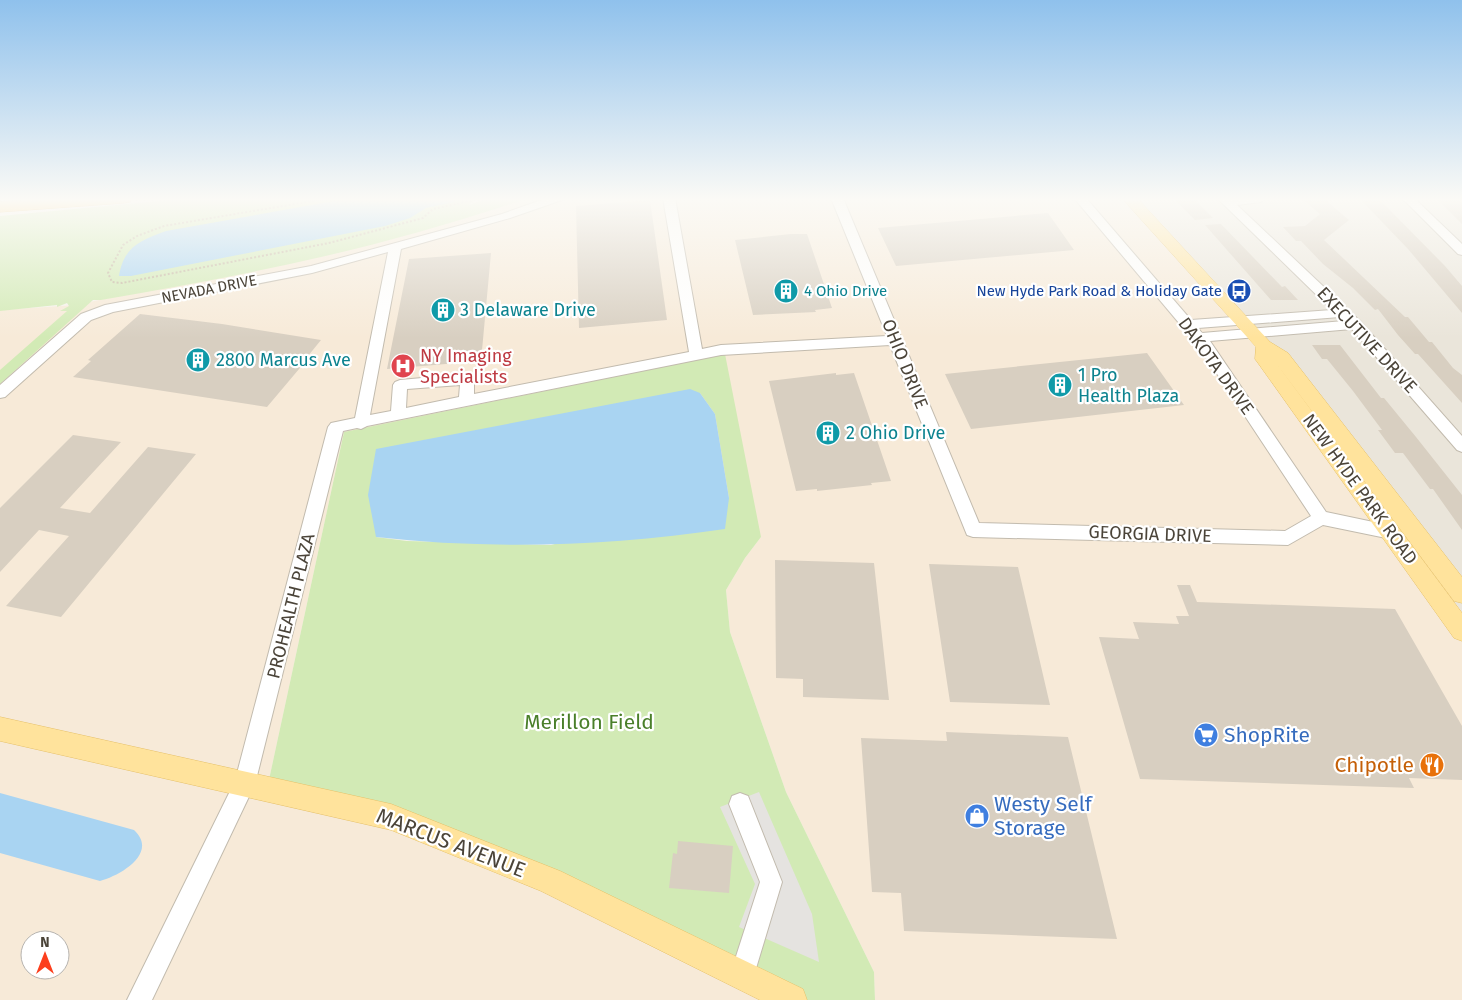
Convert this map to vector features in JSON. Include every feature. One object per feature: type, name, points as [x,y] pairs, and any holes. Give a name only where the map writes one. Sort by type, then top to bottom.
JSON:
[{"type":"main road","name":"NEW HYDE PARK ROAD","points":[[1172,245],[1259,340],[1282,357],[1462,594]]},
{"type":"main road","name":"NEW HYDE PARK ROAD","points":[[1259,340],[1264,358],[1462,631]]},
{"type":"main road","name":"MARCUS AVENUE","points":[[0,729],[391,817],[550,881],[792,1000]]},
{"type":"street","name":"NEVADA DRIVE","points":[[0,393],[86,317],[110,308],[312,269],[400,245]]},
{"type":"street","name":"OHIO DRIVE","points":[[856,245],[973,530]]},
{"type":"street","name":"DAKOTA DRIVE","points":[[1120,245],[1199,338],[1321,518]]},
{"type":"street","name":"EXECUTIVE DRIVE","points":[[1272,245],[1344,312],[1462,446]]},
{"type":"street","points":[[395,246],[361,424],[721,350],[895,340]]},
{"type":"street","points":[[880,303],[897,302]]},
{"type":"street","points":[[1188,325],[1344,312]]},
{"type":"street","points":[[1199,338],[1259,340],[1355,324]]},
{"type":"street","points":[[398,416],[400,385],[467,378],[466,402]]},
{"type":"street","name":"PROHEALTH PLAZA","points":[[139,1000],[245,784],[336,427],[361,424]]},
{"type":"street","points":[[1321,518],[1390,532]]},
{"type":"street","name":"GEORGIA DRIVE","points":[[973,530],[1288,538],[1321,518]]},
{"type":"street","points":[[740,804],[771,882],[742,975]]},
{"type":"lane","points":[[677,245],[696,355]]},
{"type":"path","points":[[124,245],[108,273],[112,282],[122,284],[321,245]]},
{"type":"shaded area","points":[[355,245],[1172,245],[1254,333],[1361,474],[1462,612],[1462,1000],[875,1000],[874,972],[786,792],[730,632],[726,590],[745,558],[761,537],[344,432],[267,789],[391,817],[792,1000],[0,1000],[0,310],[76,305]]},
{"type":"shaded area","points":[[1166,245],[1462,245],[1462,615]]},
{"type":"shaded area","points":[[759,792],[812,914],[819,962],[739,927],[755,884],[720,807]]},
{"type":"green space","points":[[0,245],[370,245],[211,280],[93,300],[0,384],[0,370],[67,311],[60,311],[69,306],[67,303],[57,307],[57,305],[0,311]]},
{"type":"green space","name":"Merillon Field","points":[[725,354],[761,537],[745,558],[726,590],[730,632],[786,792],[874,972],[875,1000],[792,1000],[550,881],[267,789],[344,432]],"holes":[[[700,393],[715,414],[729,498],[551,545],[407,541],[376,537]]]},
{"type":"water","points":[[290,245],[131,276],[119,276],[125,258],[135,246]]},
{"type":"water","points":[[690,389],[700,393],[715,414],[729,498],[725,529],[638,539],[507,545],[463,544],[376,537],[368,495],[376,449]]},
{"type":"water","points":[[0,793],[134,830],[141,839],[140,855],[126,869],[100,881],[0,853]]},
{"type":"building","points":[[577,245],[656,245],[667,320],[579,328]]},
{"type":"building","name":"4 Ohio Drive","points":[[736,245],[811,245],[832,308],[815,310],[816,312],[753,315]]},
{"type":"building","points":[[886,245],[1070,245],[1074,250],[896,266]]},
{"type":"building","points":[[1222,245],[1241,245],[1282,287],[1285,286],[1298,300],[1271,300]]},
{"type":"building","points":[[1305,245],[1329,245],[1405,317],[1408,317],[1453,368],[1462,375],[1462,403],[1418,354],[1415,354],[1398,335],[1378,309],[1375,310],[1353,288],[1323,264]]},
{"type":"building","points":[[1404,245],[1424,245],[1462,286],[1462,313]]},
{"type":"building","name":"3 Delaware Drive","points":[[491,253],[481,361],[387,369],[409,259]]},
{"type":"building","name":"2800 Marcus Ave","points":[[140,314],[222,324],[321,340],[267,407],[73,377],[91,361],[88,360]]},
{"type":"building","points":[[1312,345],[1340,345],[1381,398],[1384,398],[1416,437],[1462,495],[1462,530],[1433,489],[1430,489],[1403,453],[1395,453],[1378,430],[1382,430],[1353,391],[1327,359],[1322,359]]},
{"type":"building","name":"1 Pro Health Plaza","points":[[1147,353],[1184,405],[971,429],[945,374]]},
{"type":"building","name":"2 Ohio Drive","points":[[836,373],[836,375],[854,373],[891,481],[817,491],[817,489],[796,491],[769,381]]},
{"type":"building","points":[[73,435],[121,442],[60,508],[90,513],[148,447],[196,454],[61,617],[6,606],[69,536],[39,530],[0,572],[0,508]]},
{"type":"building","points":[[775,560],[874,563],[889,700],[803,697],[803,679],[776,678]]},
{"type":"building","points":[[929,564],[1018,567],[1050,705],[950,702]]},
{"type":"building","points":[[1177,585],[1190,585],[1197,602],[1395,609],[1462,726],[1462,780],[1409,778],[1414,788],[1140,779],[1099,637],[1139,639],[1133,622],[1179,624],[1176,616],[1189,616]]},
{"type":"building","name":"Westy Self Storage","points":[[946,732],[1068,737],[1117,939],[904,931],[901,893],[872,892],[861,738],[947,741]]},
{"type":"building","points":[[678,841],[733,846],[729,893],[669,888],[673,853],[677,854]]},
{"type":"place","name":"4 Ohio Drive","points":[[786,291]]},
{"type":"place","name":"New Hyde Park Road & Holiday Gate","points":[[1239,291]]},
{"type":"place","name":"3 Delaware Drive","points":[[443,310]]},
{"type":"place","name":"2800 Marcus Ave","points":[[198,360]]},
{"type":"place","name":"NY Imaging Specialists","points":[[403,366]]},
{"type":"place","name":"1 Pro Health Plaza","points":[[1060,385]]},
{"type":"place","name":"2 Ohio Drive","points":[[828,433]]},
{"type":"place","name":"ShopRite","points":[[1206,735]]},
{"type":"place","name":"Chipotle","points":[[1432,765]]},
{"type":"place","name":"Westy Self Storage","points":[[977,816]]}]
